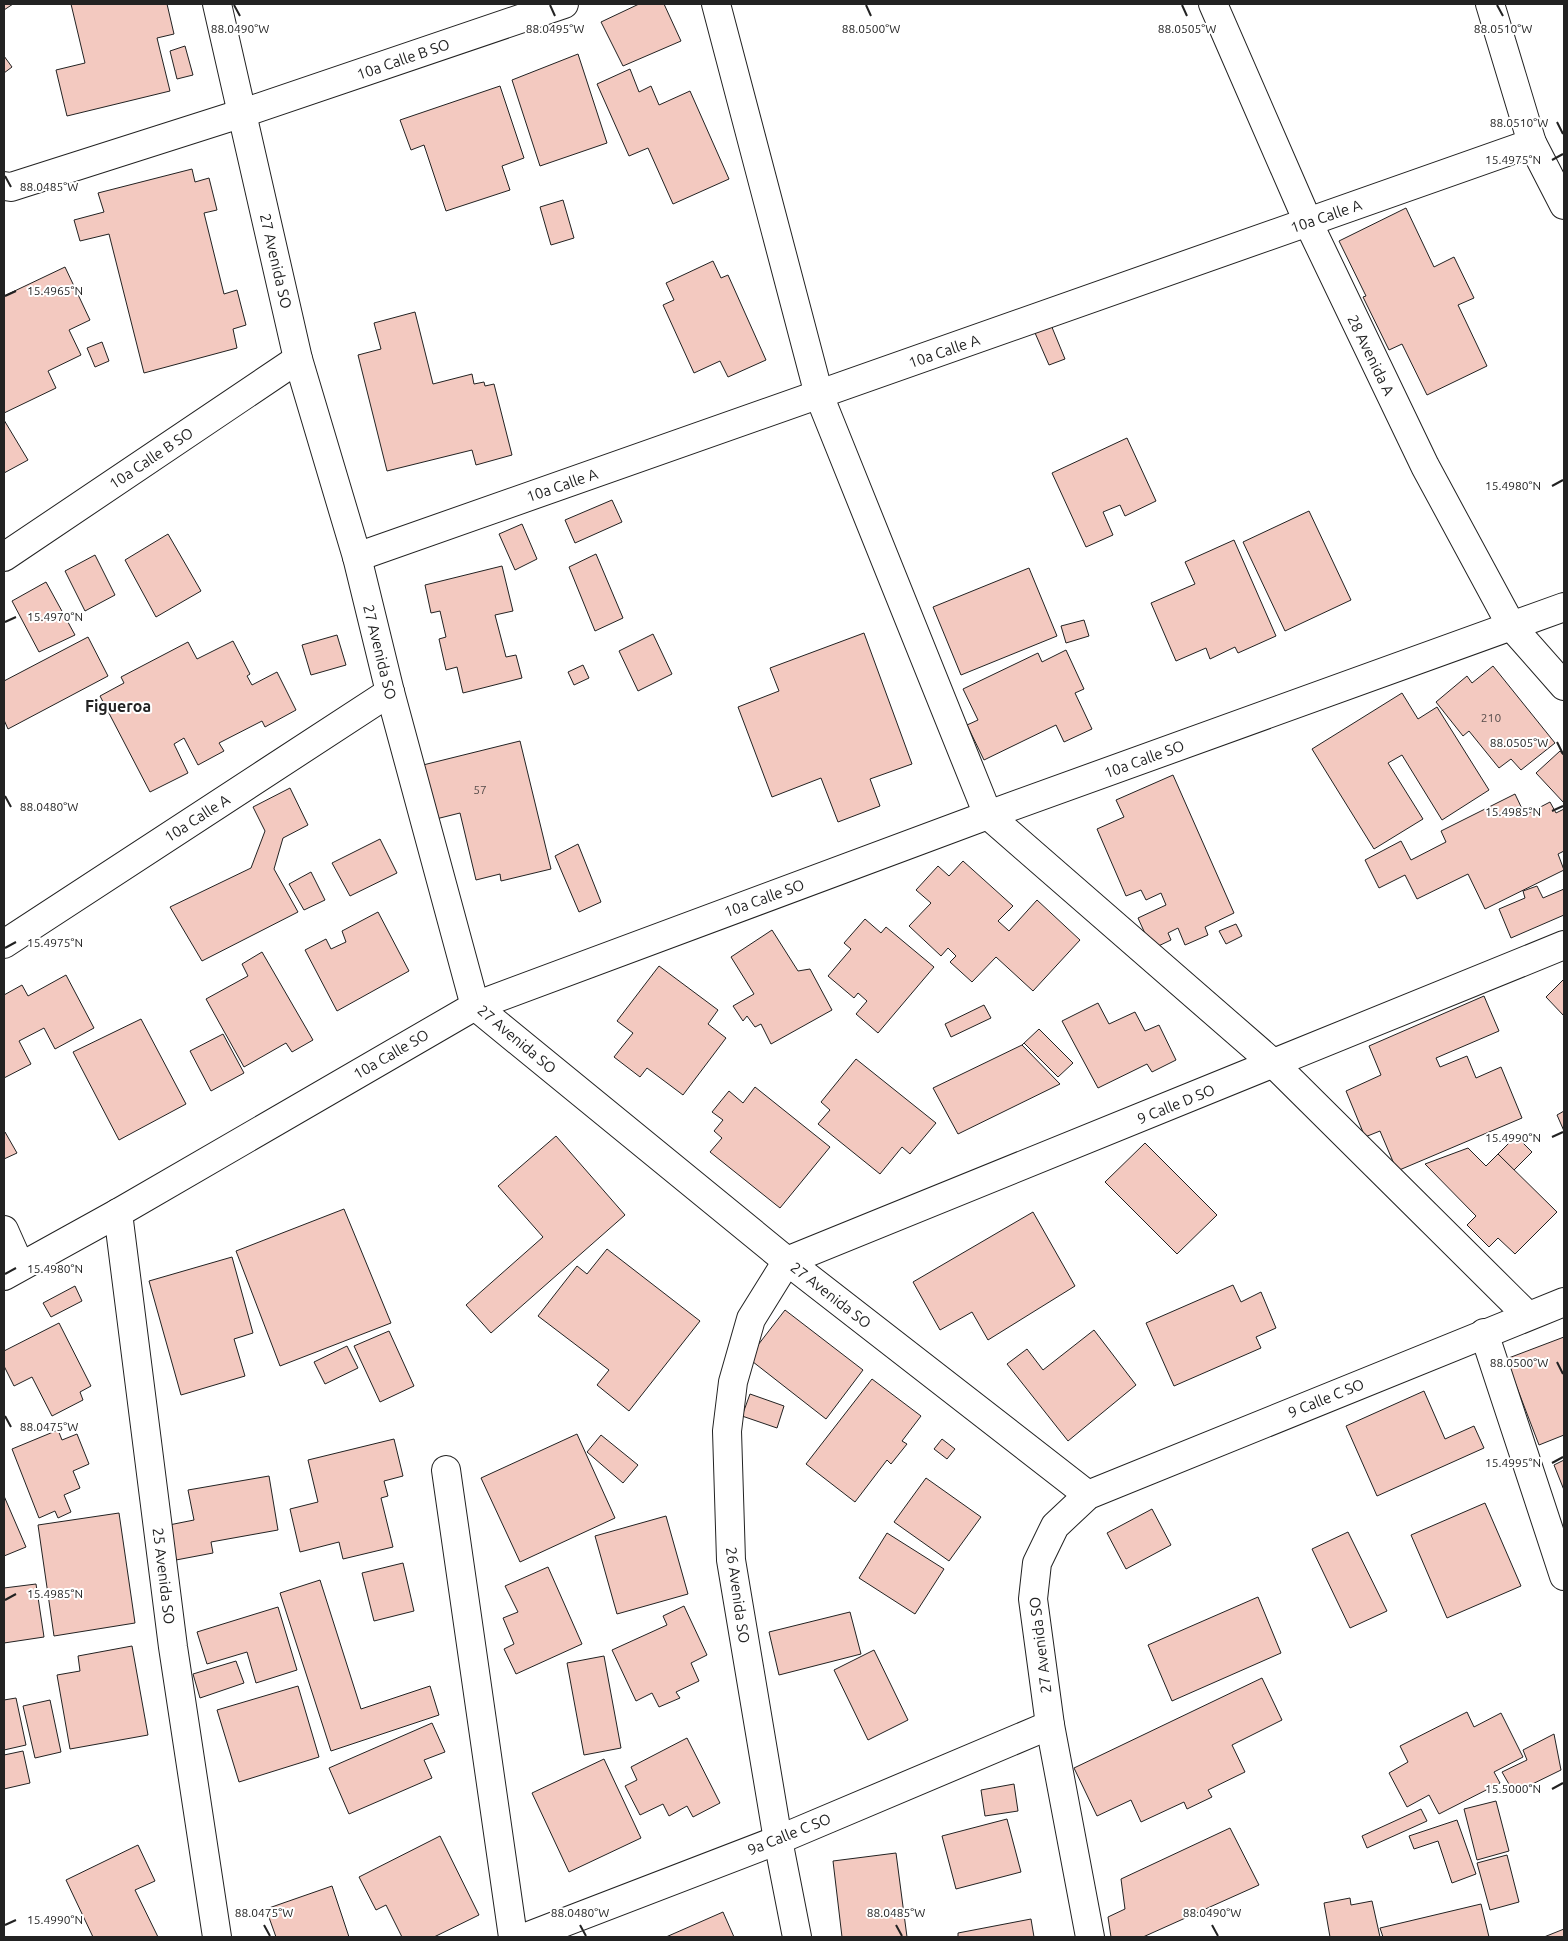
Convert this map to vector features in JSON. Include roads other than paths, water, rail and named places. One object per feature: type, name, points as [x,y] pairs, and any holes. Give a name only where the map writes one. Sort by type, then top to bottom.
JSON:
[{"type":"street","name":"27 Avenida SO","points":[[217,4],[298,359],[357,557],[390,692],[475,1006],[787,1261],[1088,1495],[1056,1526],[1037,1562],[1033,1599],[1050,1725],[1090,1937]]},
{"type":"street","name":"10a Calle B SO","points":[[243,113],[564,4]]},
{"type":"street","points":[[716,4],[819,395],[988,815],[1274,1064],[1528,1316]]},
{"type":"street","name":"28 Avenida A","points":[[1213,4],[1308,222],[1425,466],[1512,627],[1564,686]]},
{"type":"street","points":[[1490,4],[1532,143],[1564,205]]},
{"type":"street","points":[[4,186],[11,187],[243,113]]},
{"type":"street","name":"10a Calle A","points":[[357,557],[1532,143]]},
{"type":"street","name":"10a Calle B SO","points":[[4,557],[298,359]]},
{"type":"street","name":"10a Calle SO","points":[[12,1271],[118,1213],[475,1006],[988,815],[1564,607]]},
{"type":"street","name":"10a Calle A","points":[[4,944],[390,692]]},
{"type":"street","name":"9 Calle D SO","points":[[787,1261],[1564,946]]},
{"type":"street","name":"25 Avenida SO","points":[[118,1213],[173,1647],[217,1937]]},
{"type":"street","points":[[4,1230],[12,1271]]},
{"type":"street","name":"26 Avenida SO","points":[[787,1261],[751,1319],[733,1382],[727,1431],[731,1560],[778,1840],[797,1937]]},
{"type":"street","name":"9 Calle C SO","points":[[1088,1495],[1564,1302]]},
{"type":"street","points":[[1484,1333],[1564,1576]]},
{"type":"street","points":[[446,1470],[512,1937]]},
{"type":"street","name":"9a Calle C SO","points":[[526,1937],[778,1840],[1050,1725]]},
{"type":"district","name":"Figueroa","points":[[118,706]]}]
